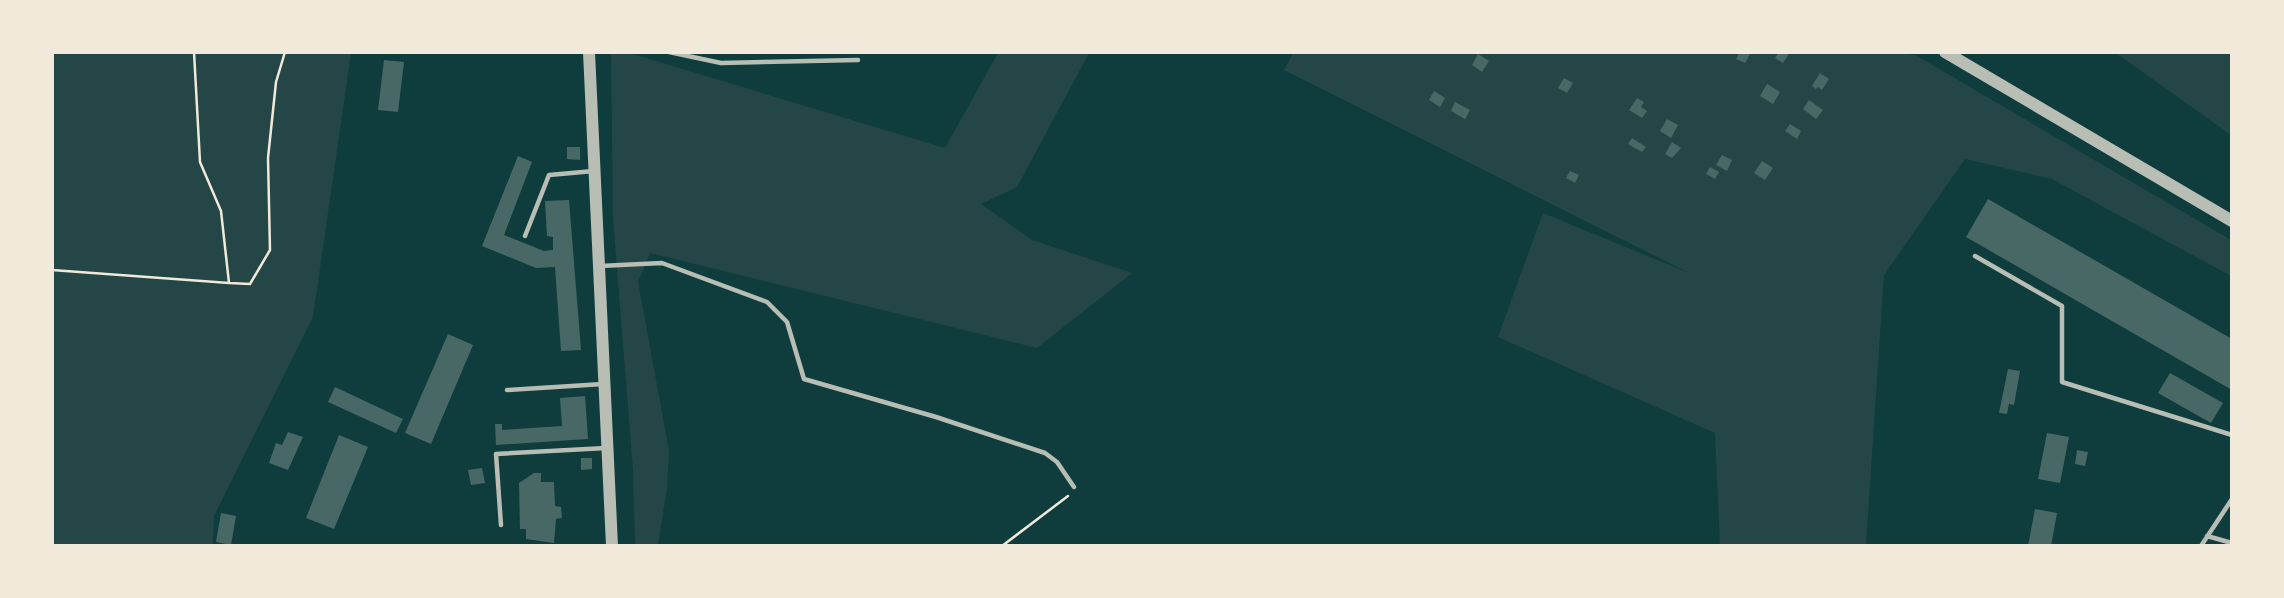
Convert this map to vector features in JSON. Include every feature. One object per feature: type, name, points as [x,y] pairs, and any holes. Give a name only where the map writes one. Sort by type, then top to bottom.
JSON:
[{"type":"street","points":[[589,52],[612,545]]},
{"type":"street","points":[[1945,52],[2231,221]]},
{"type":"lane","points":[[669,52],[721,63],[858,60]]},
{"type":"lane","points":[[525,236],[549,175],[595,170]]},
{"type":"lane","points":[[1975,256],[2062,306],[2062,382],[2231,435]]},
{"type":"lane","points":[[599,266],[662,263],[767,302],[786,321],[804,379],[936,417],[1045,453],[1057,462],[1074,487]]},
{"type":"lane","points":[[507,390],[604,384]]},
{"type":"lane","points":[[501,525],[496,454],[607,448]]},
{"type":"lane","points":[[2200,545],[2231,499]]},
{"type":"lane","points":[[2207,536],[2231,543]]},
{"type":"path","points":[[194,52],[200,162],[221,211],[229,283]]},
{"type":"path","points":[[52,270],[250,284],[270,250],[268,158],[276,82],[285,52]]},
{"type":"path","points":[[1002,545],[1068,496],[1074,487]]},
{"type":"shaded area","points":[[1294,52],[1903,53],[1917,56],[2231,240],[2231,276],[2052,179],[1965,159],[1884,275],[1866,545],[1720,545],[1715,433],[1498,337],[1543,213],[1689,273],[1284,70]]},
{"type":"shaded area","points":[[52,53],[351,53],[313,317],[214,516],[213,545],[53,545]]},
{"type":"shaded area","points":[[611,53],[629,53],[945,148],[998,53],[1089,53],[1017,187],[981,204],[1032,240],[1132,273],[1037,348],[650,253],[638,282],[669,450],[667,489],[658,545],[635,545],[633,470],[613,218]]},
{"type":"shaded area","points":[[2116,53],[2231,53],[2231,135]]},
{"type":"building","points":[[1740,52],[1751,52],[1745,63],[1736,59]]},
{"type":"building","points":[[1779,52],[1790,52],[1783,63],[1775,58]]},
{"type":"building","points":[[1478,54],[1489,61],[1482,72],[1472,65]]},
{"type":"building","points":[[384,60],[404,62],[398,112],[378,110]]},
{"type":"building","points":[[1820,73],[1829,79],[1822,90],[1812,86]]},
{"type":"building","points":[[1564,78],[1573,83],[1567,93],[1558,88]]},
{"type":"building","points":[[1767,84],[1780,92],[1773,104],[1760,96]]},
{"type":"building","points":[[1434,91],[1445,98],[1440,107],[1429,100]]},
{"type":"building","points":[[1637,98],[1644,102],[1641,107],[1647,111],[1642,118],[1629,110]]},
{"type":"building","points":[[1809,100],[1823,110],[1816,119],[1803,109]]},
{"type":"building","points":[[1455,102],[1470,110],[1465,119],[1451,111]]},
{"type":"building","points":[[1667,119],[1678,125],[1671,138],[1660,131]]},
{"type":"building","points":[[1790,124],[1801,131],[1797,139],[1785,131]]},
{"type":"building","points":[[1632,138],[1646,147],[1642,152],[1628,144]]},
{"type":"building","points":[[1672,142],[1681,148],[1672,158],[1665,154]]},
{"type":"building","points":[[567,147],[580,147],[580,160],[567,159]]},
{"type":"building","points":[[1722,155],[1732,160],[1727,171],[1716,165]]},
{"type":"building","points":[[518,156],[532,162],[504,235],[544,251],[553,250],[553,237],[547,236],[545,201],[569,200],[581,350],[561,351],[555,267],[536,268],[482,246]]},
{"type":"building","points":[[1762,161],[1773,168],[1765,180],[1754,173]]},
{"type":"building","points":[[1710,167],[1719,172],[1715,179],[1706,174]]},
{"type":"building","points":[[1570,171],[1579,175],[1575,183],[1566,178]]},
{"type":"building","points":[[1988,199],[2232,339],[2232,390],[1966,237]]},
{"type":"building","points":[[448,334],[473,345],[431,444],[405,433]]},
{"type":"building","points":[[2008,369],[2020,371],[2014,405],[2009,404],[2007,414],[1999,413]]},
{"type":"building","points":[[2170,373],[2223,403],[2211,423],[2158,393]]},
{"type":"building","points":[[335,387],[403,419],[396,433],[328,402]]},
{"type":"building","points":[[585,396],[588,439],[496,445],[495,424],[502,424],[502,430],[562,426],[560,398]]},
{"type":"building","points":[[288,432],[303,437],[288,470],[269,463],[276,443],[282,445]]},
{"type":"building","points":[[2047,433],[2069,437],[2060,483],[2038,479]]},
{"type":"building","points":[[339,435],[368,447],[334,529],[306,518]]},
{"type":"building","points":[[2077,450],[2088,452],[2085,466],[2075,464]]},
{"type":"building","points":[[581,458],[592,458],[592,469],[581,470]]},
{"type":"building","points":[[482,468],[485,483],[471,485],[468,470]]},
{"type":"building","points":[[534,473],[541,473],[541,482],[554,482],[555,506],[561,507],[562,518],[556,519],[554,543],[526,539],[526,529],[520,529],[519,483]]},
{"type":"building","points":[[2035,509],[2057,513],[2051,546],[2028,546]]},
{"type":"building","points":[[221,513],[236,516],[231,545],[216,542]]}]
